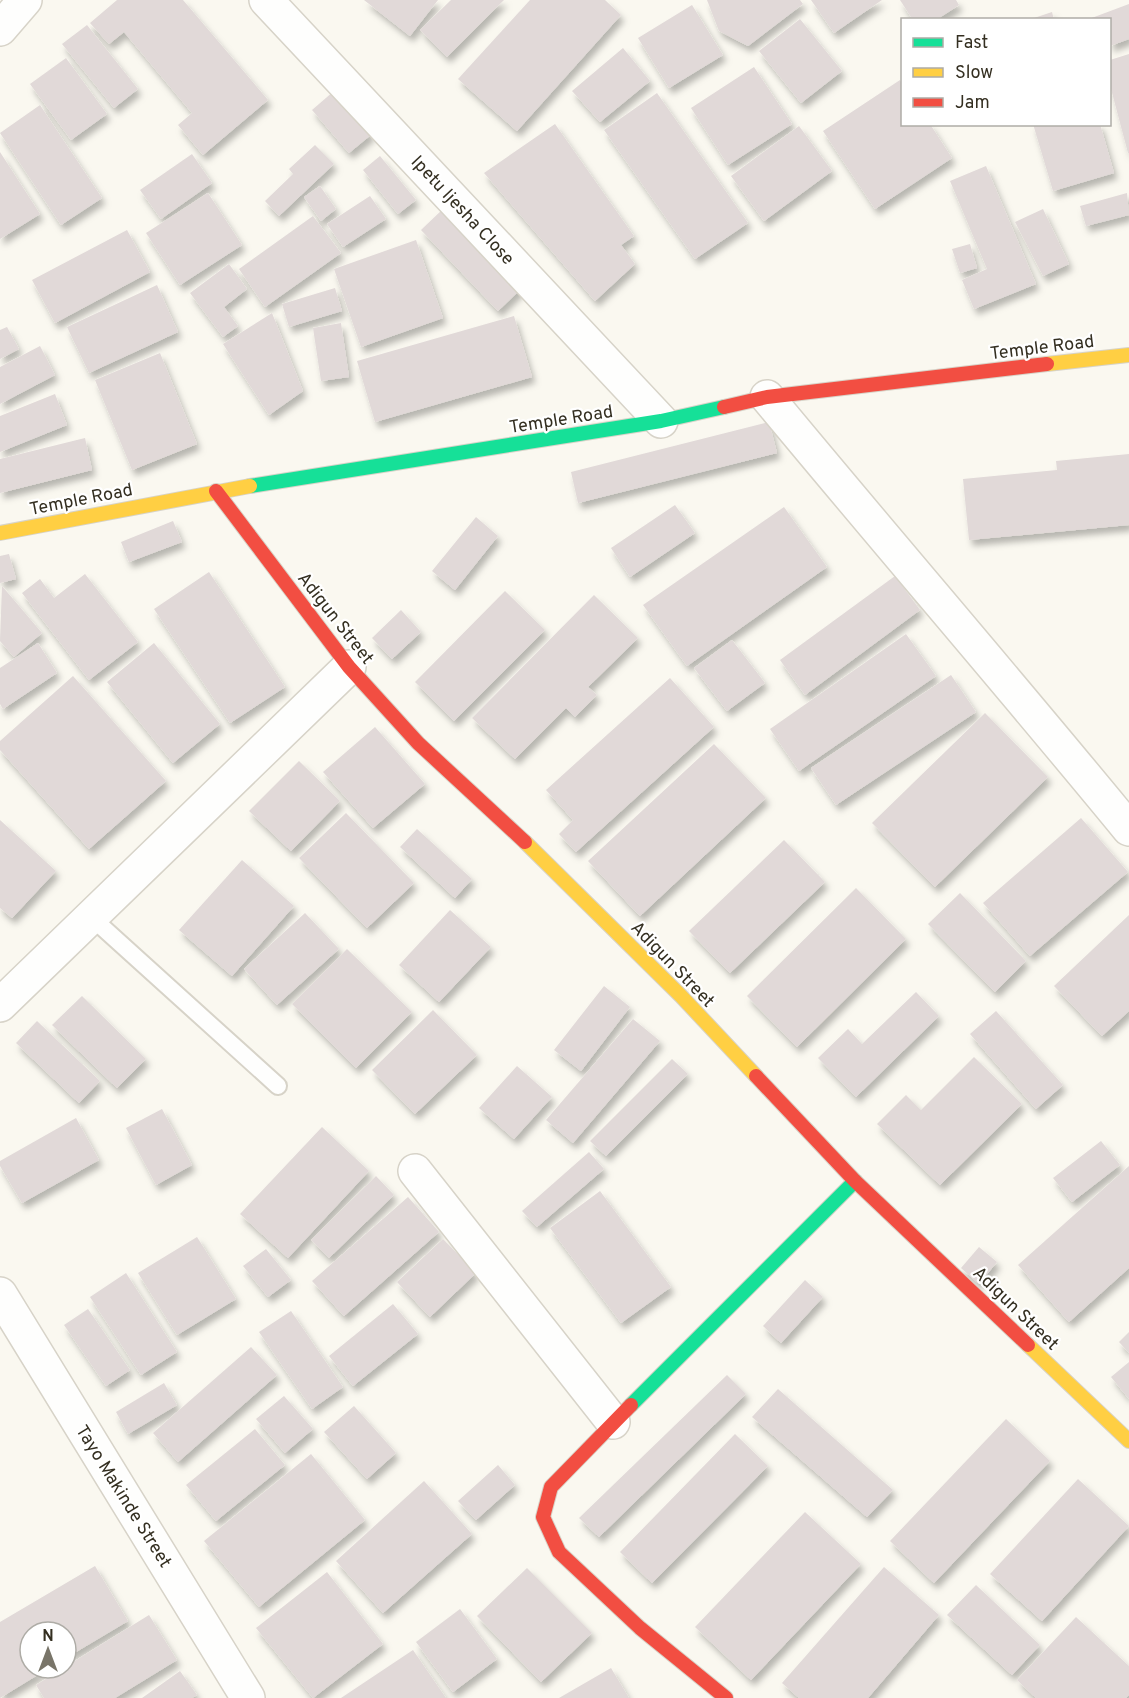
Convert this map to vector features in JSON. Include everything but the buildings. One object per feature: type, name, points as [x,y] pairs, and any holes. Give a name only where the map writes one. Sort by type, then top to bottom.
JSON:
[{"type":"street","points":[[0,29],[25,0]]},
{"type":"street","name":"Ipetu Ijesha Close","points":[[266,0],[661,421]]},
{"type":"street","name":"Temple Road","points":[[0,533],[216,491],[661,421],[767,398],[1129,355]]},
{"type":"street","points":[[767,398],[887,542],[1004,676],[1129,829]]},
{"type":"street","name":"Adigun Street","points":[[216,491],[350,667],[418,743],[548,863],[673,988],[855,1181],[1129,1441]]},
{"type":"street","points":[[0,1005],[350,667]]},
{"type":"street","points":[[415,1171],[613,1422]]},
{"type":"street","points":[[726,1698],[640,1628],[559,1552],[543,1517],[551,1487],[613,1422],[855,1181]]},
{"type":"street","name":"Tayo Makinde Street","points":[[0,1294],[248,1698]]},
{"type":"lane","points":[[90,916],[278,1086]]},
{"type":"traffic: fast","points":[[250,486],[661,421],[724,407]]},
{"type":"traffic: fast","points":[[631,1405],[855,1181]]},
{"type":"traffic: slow","points":[[1047,364],[1129,355]]},
{"type":"traffic: slow","points":[[0,533],[250,486]]},
{"type":"traffic: slow","points":[[525,842],[681,996],[756,1076]]},
{"type":"traffic: slow","points":[[1028,1345],[1129,1441]]},
{"type":"traffic: jam","points":[[724,407],[767,397],[1047,364]]},
{"type":"traffic: jam","points":[[216,491],[349,667],[418,743],[525,842]]},
{"type":"traffic: jam","points":[[756,1076],[855,1181],[1028,1345]]},
{"type":"traffic: jam","points":[[631,1405],[551,1487],[543,1517],[559,1552],[640,1628],[726,1698]]}]
